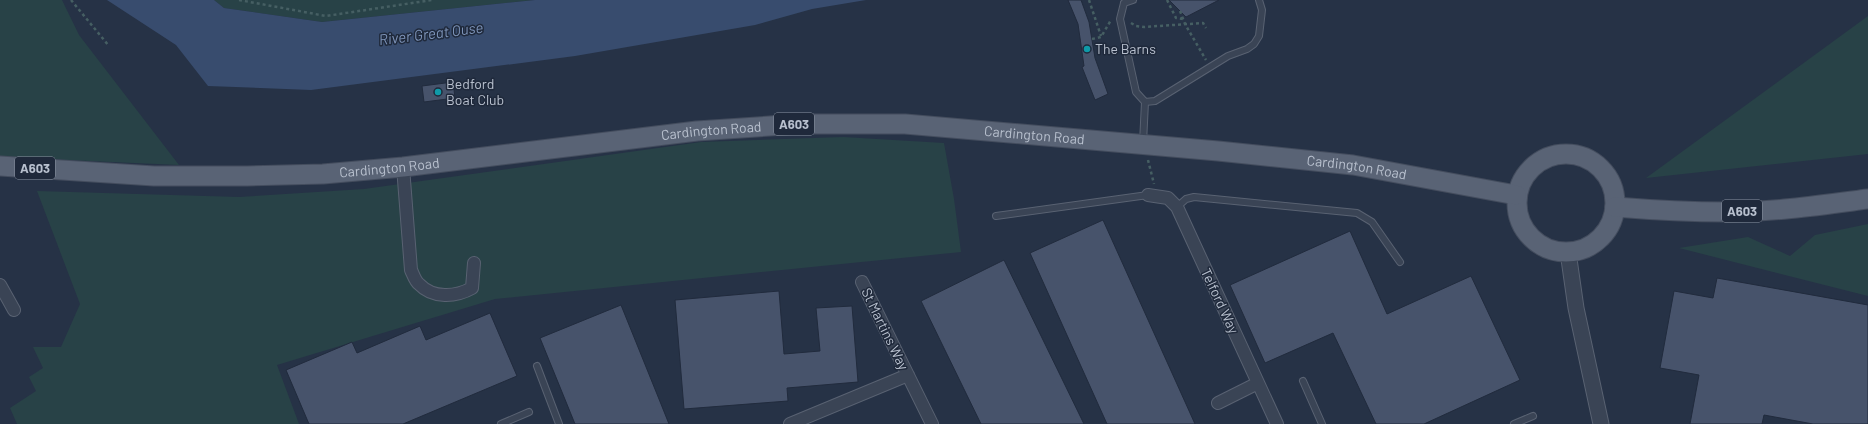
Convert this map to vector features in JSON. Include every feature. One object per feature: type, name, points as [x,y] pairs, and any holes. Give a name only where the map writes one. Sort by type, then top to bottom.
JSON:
[{"type":"main road","name":"Cardington Road","points":[[0,166],[154,176],[323,174],[403,167],[689,132],[800,124],[905,124],[1143,144],[1353,165],[1516,195]]},
{"type":"main road","points":[[1566,153],[1590,160],[1605,172],[1613,189],[1615,207],[1610,224],[1600,238],[1582,249],[1568,252],[1549,249],[1532,239],[1519,219],[1516,195],[1525,173],[1543,158],[1566,153]]},
{"type":"main road","name":"A603","points":[[1615,207],[1670,211],[1729,212],[1802,208],[1868,199]]},
{"type":"street","points":[[403,167],[411,270],[418,284],[430,292],[446,295],[462,293],[472,288],[474,263]]},
{"type":"street","points":[[1153,195],[1168,198],[1177,207]]},
{"type":"street","name":"Telford Way","points":[[1177,207],[1277,424]]},
{"type":"street","points":[[1568,252],[1576,308],[1601,424]]},
{"type":"street","name":"St Martins Way","points":[[862,282],[932,424]]},
{"type":"street","points":[[0,285],[14,310]]},
{"type":"street","name":"St Martins Way","points":[[790,424],[908,375]]},
{"type":"street","points":[[1218,403],[1258,383]]},
{"type":"lane","points":[[1134,0],[1122,2],[1120,19],[1136,92],[1145,102],[1143,144]]},
{"type":"lane","points":[[1145,102],[1155,101],[1228,56],[1247,49],[1254,44],[1259,36],[1262,10],[1259,0]]},
{"type":"lane","points":[[996,216],[1153,195]]},
{"type":"lane","points":[[1177,207],[1186,199],[1194,197],[1357,213],[1372,222],[1400,262]]},
{"type":"lane","points":[[537,366],[559,424]]},
{"type":"lane","points":[[1303,381],[1322,424]]},
{"type":"lane","points":[[501,424],[529,412]]},
{"type":"lane","points":[[1514,424],[1533,416]]},
{"type":"path","points":[[71,0],[109,46]]},
{"type":"path","points":[[239,0],[326,16],[432,0]]},
{"type":"path","points":[[1088,0],[1101,37]]},
{"type":"path","points":[[1167,0],[1176,18],[1183,19]]},
{"type":"path","points":[[1092,39],[1101,37],[1115,13],[1121,11],[1126,14],[1128,21],[1136,26],[1203,23],[1206,28]]},
{"type":"path","points":[[1180,11],[1185,24],[1210,67]]},
{"type":"path","points":[[1143,144],[1153,195]]},
{"type":"green space","points":[[0,0],[62,0],[79,35],[179,165],[0,157]]},
{"type":"green space","points":[[214,0],[535,0],[322,22],[224,8]]},
{"type":"green space","points":[[1868,16],[1868,154],[1646,178]]},
{"type":"green space","points":[[843,137],[944,143],[954,199],[961,252],[495,299],[277,365],[299,424],[17,424],[10,408],[36,391],[29,377],[43,368],[33,347],[61,347],[80,304],[37,191],[239,197],[364,189],[701,142]]},
{"type":"green space","points":[[1868,224],[1868,296],[1679,248],[1748,237],[1790,256],[1815,235]]},
{"type":"water","name":"River Great Ouse","points":[[107,0],[214,0],[224,8],[322,22],[535,0],[866,0],[812,9],[755,25],[575,56],[311,90],[208,86],[176,45]]},
{"type":"building","name":"The Barns","points":[[1068,0],[1081,0],[1089,22],[1095,58],[1108,94],[1095,100],[1082,67],[1084,66],[1078,24]]},
{"type":"building","points":[[1169,0],[1219,0],[1186,17]]},
{"type":"building","name":"Bedford Boat Club","points":[[453,82],[455,98],[424,102],[422,86]]},
{"type":"building","points":[[1103,220],[1195,424],[1107,424],[1030,253]]},
{"type":"building","points":[[1350,231],[1387,314],[1471,276],[1520,380],[1424,424],[1376,424],[1333,333],[1265,363],[1230,285]]},
{"type":"building","points":[[1004,260],[1084,424],[981,424],[921,301]]},
{"type":"building","points":[[1717,278],[1868,305],[1868,424],[1813,424],[1764,415],[1762,424],[1690,424],[1699,375],[1660,368],[1674,291],[1713,298]]},
{"type":"building","points":[[779,291],[784,354],[820,351],[816,308],[852,306],[858,382],[787,388],[788,401],[684,409],[675,300]]},
{"type":"building","points":[[621,305],[669,424],[575,424],[540,338]]},
{"type":"building","points":[[490,313],[517,376],[403,424],[309,424],[286,370],[352,342],[357,353],[420,326],[426,340]]},
{"type":"place","name":"The Barns","points":[[1087,49]]},
{"type":"place","name":"Bedford Boat Club","points":[[438,92]]}]
